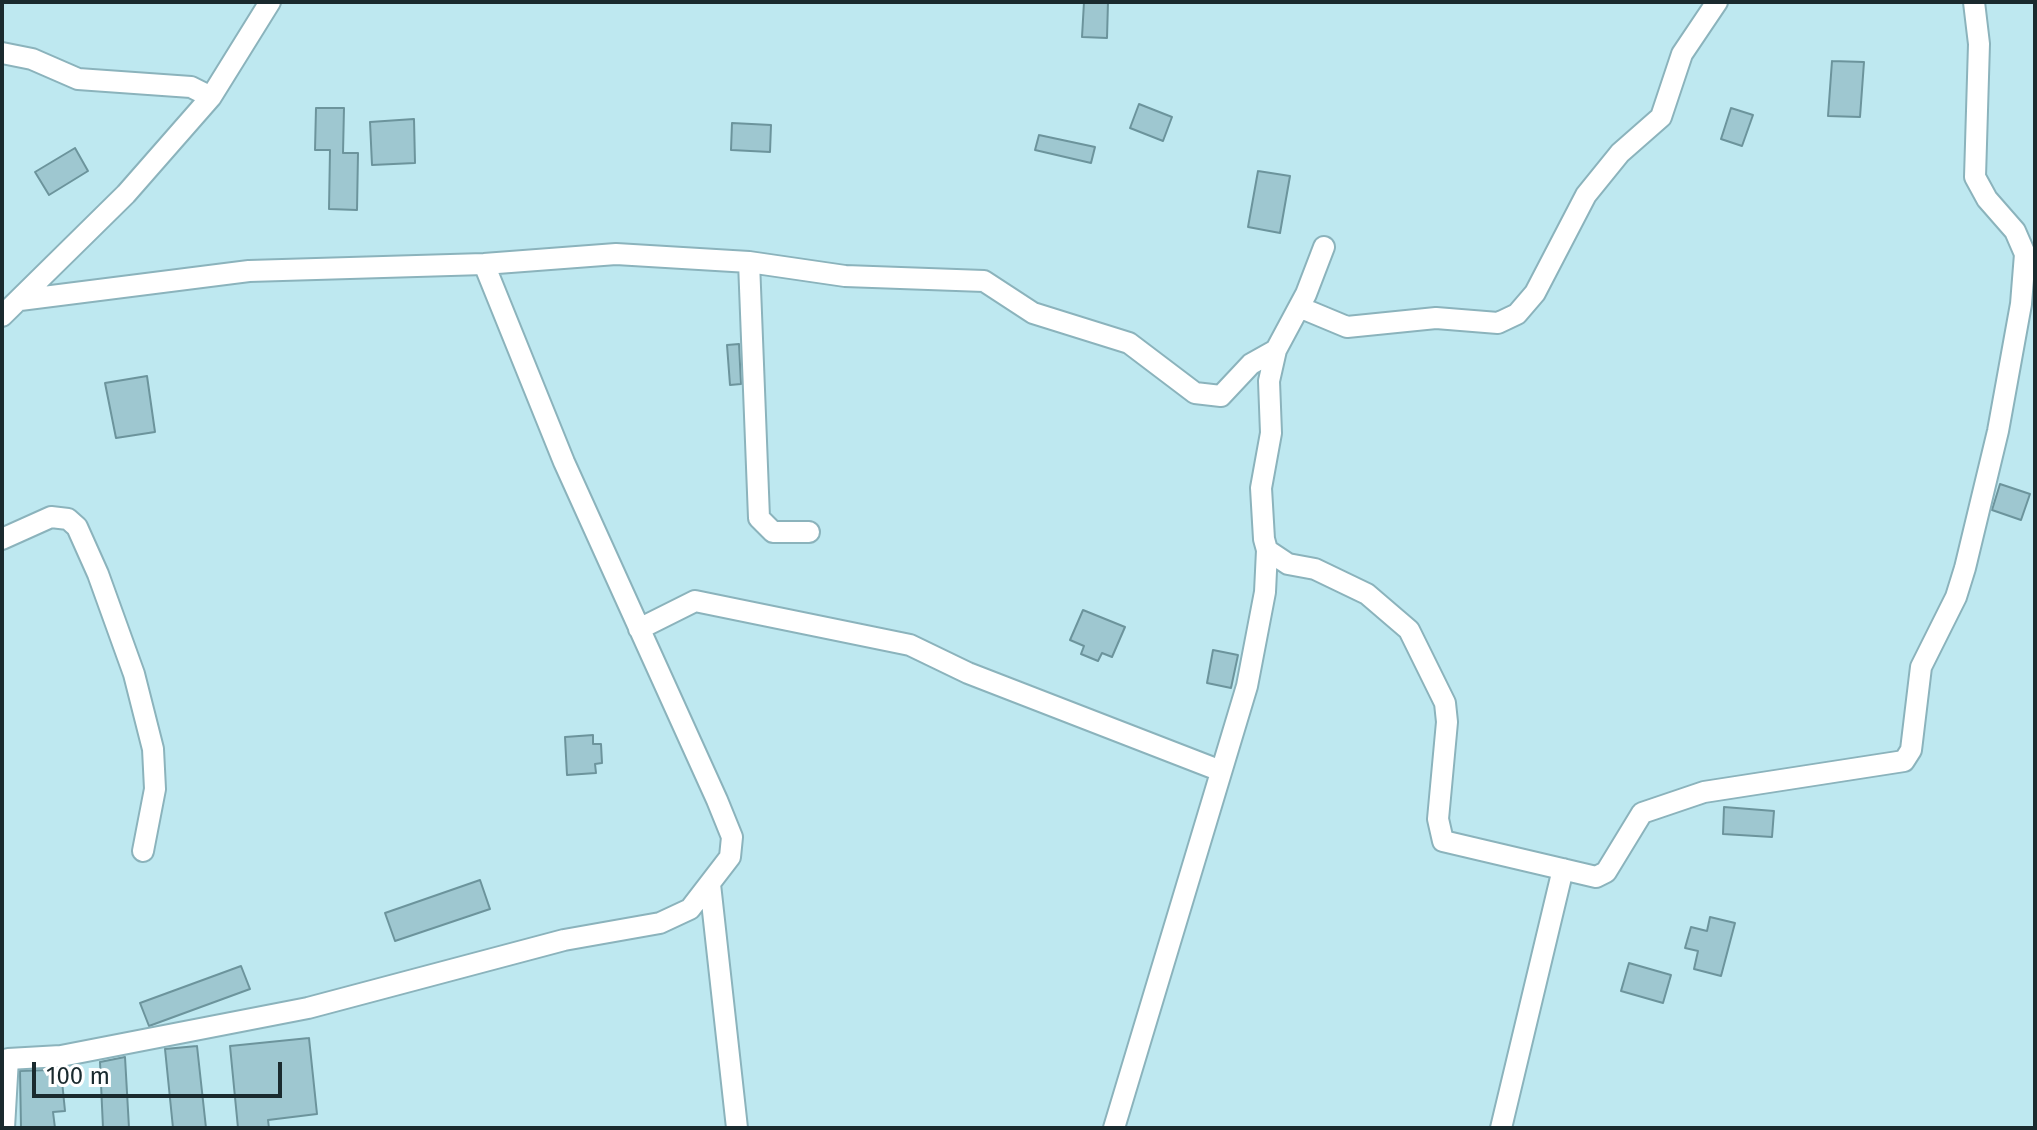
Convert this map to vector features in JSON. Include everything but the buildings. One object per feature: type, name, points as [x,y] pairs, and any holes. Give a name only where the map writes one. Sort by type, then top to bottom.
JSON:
[{"type":"street","points":[[2,316],[126,194],[211,97],[270,2]]},
{"type":"street","points":[[1299,307],[1347,327],[1436,318],[1498,323],[1517,314],[1535,293],[1566,227],[1586,195],[1620,153],[1661,117],[1682,54],[1717,2]]},
{"type":"street","points":[[1267,550],[1288,564],[1315,569],[1367,594],[1409,630],[1445,703],[1447,722],[1438,819],[1443,841],[1596,877],[1606,872],[1642,813],[1704,792],[1904,761],[1911,750],[1921,667],[1956,597],[1965,568],[1998,431],[2021,304],[2025,254],[2015,231],[1987,199],[1975,177],[1979,44],[1974,2]]},
{"type":"street","points":[[2,53],[32,59],[78,79],[191,87],[211,97]]},
{"type":"street","points":[[1114,1128],[1247,686],[1265,592],[1267,550],[1261,488],[1271,433],[1269,381],[1276,350],[1299,307],[1324,247]]},
{"type":"street","points":[[20,300],[249,271],[484,264],[616,254],[749,262],[845,276],[984,281],[1033,313],[1129,343],[1195,393],[1221,396],[1251,364],[1276,350]]},
{"type":"street","points":[[749,262],[759,518],[773,532],[809,532]]},
{"type":"street","points":[[4,1128],[8,1059],[61,1056],[308,1008],[564,940],[660,923],[690,909],[730,857],[732,837],[564,462],[484,264]]},
{"type":"street","points":[[1251,364],[1269,381]]},
{"type":"street","points":[[2,539],[60,516],[77,527],[134,674],[153,749],[155,789],[143,851]]},
{"type":"street","points":[[639,629],[695,601],[910,645],[968,673],[1221,771]]},
{"type":"street","points":[[1501,1128],[1563,869]]},
{"type":"street","points":[[710,884],[737,1128]]}]
